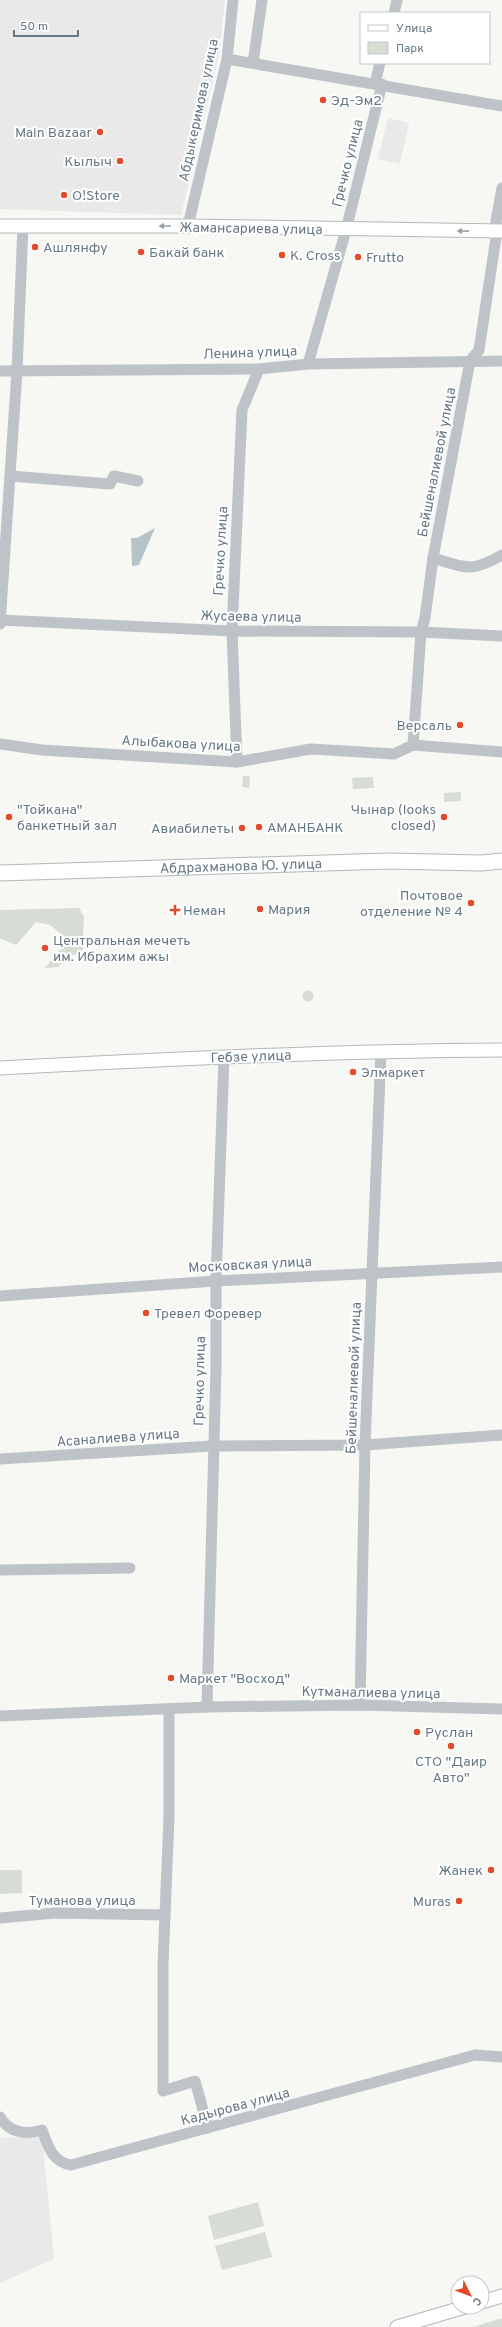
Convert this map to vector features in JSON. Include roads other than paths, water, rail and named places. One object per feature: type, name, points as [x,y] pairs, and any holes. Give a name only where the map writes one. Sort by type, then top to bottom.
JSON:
[{"type":"highway","name":"Абдрахманова Ю. улица","points":[[0,873],[389,861],[481,864],[502,862]]},
{"type":"highway","name":"Абдрахманова Ю. улица","points":[[481,864],[502,871]]},
{"type":"main road","name":"Жамансариева улица","points":[[0,226],[188,226],[346,230],[499,231]]},
{"type":"main road","name":"Гебзе улица","points":[[0,1068],[224,1056],[380,1051],[502,1050]]},
{"type":"main road","points":[[490,2300],[502,2296]]},
{"type":"main road","points":[[397,2327],[450,2311]]},
{"type":"street","name":"Абдыкеримова улица","points":[[188,226],[227,59],[233,0]]},
{"type":"street","points":[[253,63],[262,0]]},
{"type":"street","points":[[394,12],[397,0]]},
{"type":"street","points":[[227,59],[502,106]]},
{"type":"street","name":"Гречко улица","points":[[308,364],[346,230],[378,84],[380,64]]},
{"type":"street","name":"Бейшеналиевой улица","points":[[413,745],[421,632],[425,618],[433,558],[470,361],[479,350],[499,231],[496,221],[502,188]]},
{"type":"street","points":[[0,621],[17,370],[23,226]]},
{"type":"street","name":"Ленина улица","points":[[0,371],[259,369],[308,364],[502,361]]},
{"type":"street","name":"Гречко улица","points":[[237,762],[232,631],[242,410],[259,369]]},
{"type":"street","points":[[10,476],[110,484],[114,476],[138,481]]},
{"type":"street","points":[[433,558],[464,568],[483,566],[502,555]]},
{"type":"street","name":"Жусаева улица","points":[[0,621],[232,631],[421,632],[502,636]]},
{"type":"street","name":"Алыбакова улица","points":[[0,744],[42,750],[237,762],[311,749],[394,754],[413,745],[502,752]]},
{"type":"street","name":"Бейшеналиевой улица","points":[[360,1706],[365,1445],[380,1051]]},
{"type":"street","name":"Гречко улица","points":[[207,1707],[216,1280],[224,1056]]},
{"type":"street","name":"Московская улица","points":[[0,1296],[216,1280],[502,1267]]},
{"type":"street","name":"Асаналиева улица","points":[[0,1459],[212,1446],[365,1445],[502,1435]]},
{"type":"street","points":[[0,1570],[130,1568]]},
{"type":"street","name":"Кутманалиева улица","points":[[0,1716],[207,1707],[360,1706],[502,1709]]},
{"type":"street","points":[[169,1709],[168,1818],[163,1964],[164,2091],[195,2081],[208,2128]]},
{"type":"street","name":"Туманова улица","points":[[0,1918],[54,1913],[165,1915]]},
{"type":"street","name":"Кадырова улица","points":[[0,2117],[8,2128],[16,2131],[31,2134],[42,2130],[50,2153],[65,2164],[71,2165],[475,2055],[502,2057]]},
{"type":"place","name":"Эд-Эм2","points":[[323,100]]},
{"type":"place","name":"Main Bazaar","points":[[100,132]]},
{"type":"place","name":"Кылыч","points":[[120,161]]},
{"type":"place","name":"O!Store","points":[[64,195]]},
{"type":"place","name":"Ашлянфу","points":[[35,247]]},
{"type":"place","name":"Бакай банк","points":[[141,252]]},
{"type":"place","name":"K. Cross","points":[[282,255]]},
{"type":"place","name":"Frutto","points":[[358,257]]},
{"type":"place","name":"Версаль","points":[[460,725]]},
{"type":"place","name":"\"Тойкана\" банкетный зал","points":[[9,817]]},
{"type":"place","name":"Чынар (looks closed)","points":[[444,817]]},
{"type":"place","name":"АМАНБАНК","points":[[259,827]]},
{"type":"place","name":"Авиабилеты","points":[[242,828]]},
{"type":"place","name":"Почтовое отделение № 4","points":[[471,903]]},
{"type":"place","name":"Мария","points":[[260,909]]},
{"type":"place","name":"Неман","points":[[175,910]]},
{"type":"place","name":"Центральная мечеть им. Ибрахим ажы","points":[[45,948]]},
{"type":"place","name":"Элмаркет","points":[[353,1072]]},
{"type":"place","name":"Тревел Форевер","points":[[146,1313]]},
{"type":"place","name":"Маркет \"Восход\"","points":[[171,1678]]},
{"type":"place","name":"Руслан","points":[[417,1732]]},
{"type":"place","name":"СТО \"Даир Авто\"","points":[[451,1746]]},
{"type":"place","name":"Жанек","points":[[491,1870]]},
{"type":"place","name":"Muras","points":[[459,1901]]}]
